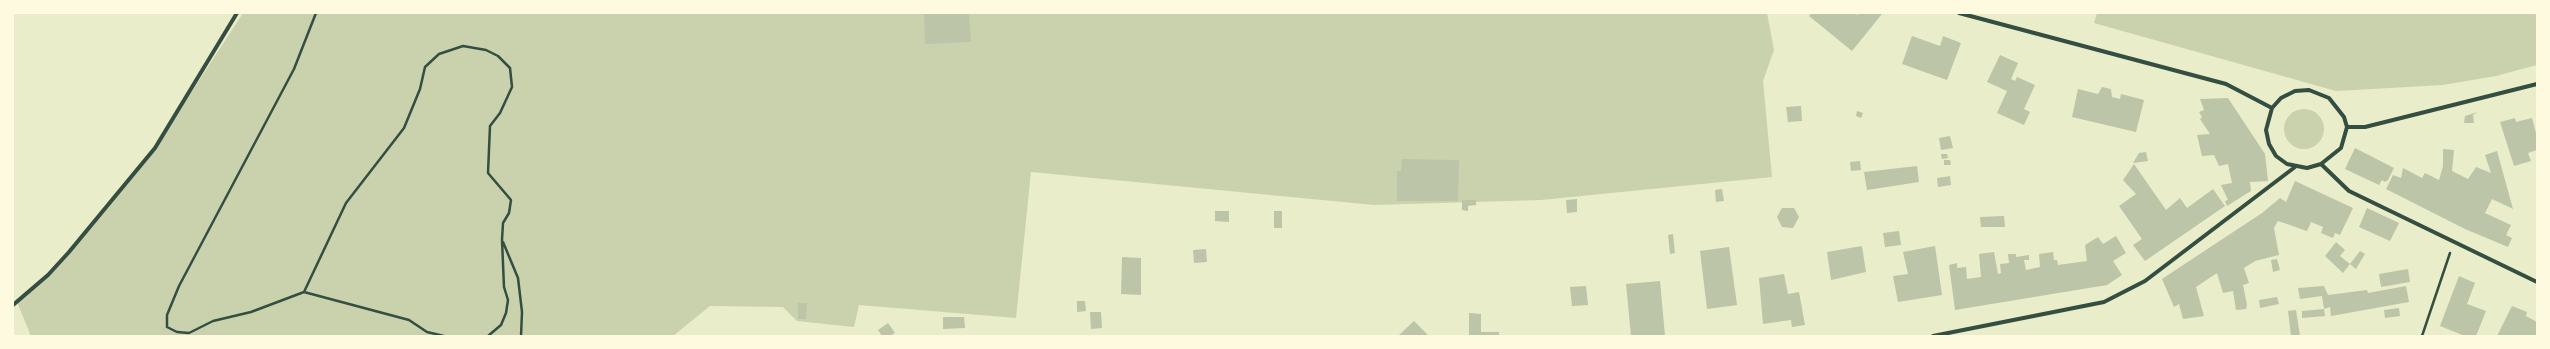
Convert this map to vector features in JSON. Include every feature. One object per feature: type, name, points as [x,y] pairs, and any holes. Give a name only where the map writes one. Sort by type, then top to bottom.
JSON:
[{"type":"street","points":[[13,305],[48,275],[69,252],[155,148],[237,13]]},
{"type":"street","points":[[1959,13],[2226,84],[2272,108]]},
{"type":"street","points":[[2347,127],[2365,127],[2537,84]]},
{"type":"street","points":[[2309,90],[2329,98],[2344,117],[2347,127],[2341,148],[2321,164],[2307,168],[2295,167],[2276,156],[2269,144],[2266,130],[2272,108],[2281,98],[2294,92],[2309,90]]},
{"type":"street","points":[[2321,164],[2349,191],[2537,282]]},
{"type":"street","points":[[1933,336],[2104,302],[2145,281],[2295,167]]},
{"type":"path","points":[[316,13],[294,69],[178,286],[167,315],[167,327],[177,332],[189,333],[213,321],[251,312],[304,292],[409,320],[427,332],[444,336]]},
{"type":"path","points":[[304,292],[319,264],[346,203],[404,128],[420,89],[425,67],[439,54],[462,46],[486,50],[498,56],[510,68],[512,87],[500,113],[490,126],[488,173],[511,200],[509,212],[503,223],[502,240],[507,307],[501,325],[488,336]]},
{"type":"path","points":[[502,240],[518,278],[522,312],[521,336]]},
{"type":"path","points":[[2422,336],[2454,241]]},
{"type":"green space","points":[[243,13],[1767,13],[1774,50],[1763,81],[1772,177],[1541,200],[1374,205],[1031,172],[1016,318],[859,305],[854,327],[797,321],[783,307],[710,306],[673,336],[31,336],[17,302],[48,275],[155,148]]},
{"type":"green space","points":[[2097,13],[2537,13],[2537,65],[2496,76],[2443,85],[2336,91],[2094,23]]},
{"type":"green space","points":[[2308,109],[2315,112],[2321,118],[2324,129],[2323,137],[2315,146],[2308,149],[2300,149],[2293,146],[2285,137],[2284,125],[2287,118],[2296,110]]},
{"type":"building","points":[[924,13],[969,13],[971,42],[925,44]]},
{"type":"building","points":[[1812,13],[1854,13],[1857,15],[1859,13],[1882,14],[1852,51],[1809,16]]},
{"type":"building","points":[[1912,36],[1940,46],[1943,36],[1961,43],[1947,80],[1902,64]]},
{"type":"building","points":[[2000,55],[2018,63],[2011,79],[2015,81],[2017,77],[2035,85],[2024,109],[2030,112],[2024,125],[1997,113],[2007,91],[1987,82]]},
{"type":"building","points":[[2102,87],[2111,89],[2112,97],[2120,99],[2121,94],[2144,100],[2136,132],[2072,117],[2078,89],[2098,94]]},
{"type":"building","points":[[2228,98],[2265,154],[2268,181],[2250,182],[2251,191],[2227,206],[2225,201],[2228,200],[2221,185],[2232,183],[2228,164],[2219,166],[2214,155],[2202,156],[2197,135],[2210,134],[2200,119],[2202,117],[2199,112],[2204,110],[2200,99]]},
{"type":"building","points":[[1801,106],[1802,121],[1788,122],[1786,107]]},
{"type":"building","points":[[1857,111],[1863,113],[1861,118],[1856,116]]},
{"type":"building","points":[[2478,112],[2473,115],[2474,123],[2464,123],[2465,116]]},
{"type":"building","points":[[2515,118],[2516,122],[2532,118],[2537,137],[2537,150],[2528,153],[2531,161],[2514,166],[2500,122]]},
{"type":"building","points":[[1950,136],[1953,148],[1941,150],[1939,138]]},
{"type":"building","points":[[2355,148],[2394,168],[2388,180],[2385,182],[2382,180],[2379,185],[2345,169]]},
{"type":"building","points":[[2443,149],[2454,150],[2452,171],[2468,179],[2476,167],[2491,173],[2485,155],[2497,151],[2513,209],[2492,199],[2485,213],[2511,225],[2506,235],[2512,238],[2508,247],[2465,229],[2386,189],[2393,175],[2401,178],[2403,168],[2422,178],[2425,173],[2439,180],[2443,166]]},
{"type":"building","points":[[2146,152],[2148,161],[2133,163],[2139,153]]},
{"type":"building","points":[[1941,154],[1947,154],[1948,158],[1942,159]]},
{"type":"building","points":[[1402,159],[1459,160],[1458,201],[1397,201],[1397,171],[1401,171]]},
{"type":"building","points":[[1944,160],[1950,160],[1951,165],[1944,165]]},
{"type":"building","points":[[1860,161],[1861,170],[1851,171],[1850,162]]},
{"type":"building","points":[[2134,164],[2166,210],[2180,198],[2187,208],[2213,189],[2225,206],[2145,261],[2133,245],[2142,239],[2119,206],[2136,194],[2123,180]]},
{"type":"building","points":[[1917,166],[1919,182],[1867,190],[1864,172]]},
{"type":"building","points":[[1950,176],[1951,185],[1938,187],[1937,178]]},
{"type":"building","points":[[2295,181],[2353,208],[2340,235],[2335,233],[2333,238],[2321,233],[2323,227],[2311,222],[2307,231],[2278,221],[2274,228],[2279,255],[2255,261],[2244,268],[2249,283],[2243,285],[2247,305],[2246,309],[2236,310],[2233,291],[2223,293],[2217,273],[2196,287],[2204,316],[2183,319],[2179,304],[2174,307],[2162,279],[2262,213],[2280,198],[2286,202]]},
{"type":"building","points":[[1722,189],[1724,201],[1716,202],[1715,190]]},
{"type":"building","points":[[1577,199],[1577,212],[1567,213],[1566,200]]},
{"type":"building","points":[[1462,200],[1476,200],[1476,205],[1468,206],[1468,211],[1462,210]]},
{"type":"building","points":[[1782,208],[1794,208],[1799,217],[1793,228],[1782,227],[1777,217]]},
{"type":"building","points":[[2367,208],[2399,223],[2390,241],[2359,227]]},
{"type":"building","points":[[1215,211],[1229,211],[1229,222],[1215,221]]},
{"type":"building","points":[[1274,211],[1282,211],[1282,228],[1274,228]]},
{"type":"building","points":[[2004,216],[2005,227],[1981,227],[1980,217]]},
{"type":"building","points":[[1899,231],[1901,245],[1885,247],[1883,233]]},
{"type":"building","points":[[1673,234],[1675,253],[1670,254],[1668,235]]},
{"type":"building","points":[[2116,236],[2126,253],[2113,261],[2122,275],[2107,285],[1955,310],[1949,265],[1957,263],[1957,268],[1966,267],[1967,279],[1981,277],[1979,254],[1994,252],[1998,274],[2001,273],[2000,264],[2009,263],[2008,254],[2016,254],[2016,257],[2029,255],[2029,260],[2024,260],[2026,270],[2040,267],[2039,254],[2053,252],[2054,260],[2057,260],[2058,265],[2087,261],[2085,245],[2098,237],[2103,244]]},
{"type":"building","points":[[2336,242],[2345,250],[2340,256],[2350,264],[2343,273],[2325,256]]},
{"type":"building","points":[[1862,246],[1866,272],[1831,280],[1827,252]]},
{"type":"building","points":[[1935,246],[1942,295],[1898,302],[1893,276],[1908,274],[1903,252]]},
{"type":"building","points":[[1729,247],[1737,305],[1707,309],[1700,251]]},
{"type":"building","points":[[1206,249],[1207,262],[1194,263],[1193,250]]},
{"type":"building","points":[[2360,251],[2365,254],[2356,269],[2350,264]]},
{"type":"building","points":[[1122,257],[1141,258],[1141,295],[1121,294]]},
{"type":"building","points":[[2277,259],[2280,270],[2273,272],[2271,260]]},
{"type":"building","points":[[2408,269],[2410,282],[2381,287],[2379,274]]},
{"type":"building","points":[[1784,274],[1788,294],[1799,292],[1805,325],[1792,327],[1791,320],[1763,324],[1759,278]]},
{"type":"building","points":[[2459,276],[2475,283],[2467,304],[2486,311],[2476,336],[2465,336],[2440,326]]},
{"type":"building","points":[[1660,281],[1665,336],[1631,336],[1626,284]]},
{"type":"building","points":[[1586,286],[1588,305],[1572,306],[1570,287]]},
{"type":"building","points":[[2324,286],[2328,295],[2367,290],[2368,293],[2406,286],[2409,302],[2331,316],[2330,307],[2324,309],[2322,296],[2300,299],[2298,288]]},
{"type":"building","points":[[2277,297],[2279,304],[2260,308],[2259,300]]},
{"type":"building","points":[[1077,301],[1085,301],[1086,311],[1077,312]]},
{"type":"building","points":[[798,303],[807,303],[806,319],[798,319]]},
{"type":"building","points":[[2512,306],[2527,312],[2526,316],[2537,322],[2537,336],[2497,336]]},
{"type":"building","points":[[2399,308],[2400,316],[2385,318],[2384,310]]},
{"type":"building","points":[[2324,309],[2325,316],[2302,318],[2302,311]]},
{"type":"building","points":[[2296,310],[2300,336],[2291,336],[2288,311]]},
{"type":"building","points":[[1090,312],[1101,312],[1102,328],[1091,329]]},
{"type":"building","points":[[1469,313],[1481,314],[1481,332],[1499,332],[1499,336],[1469,336]]},
{"type":"building","points":[[943,317],[964,317],[965,328],[943,329]]},
{"type":"building","points":[[1414,321],[1429,336],[1398,336]]},
{"type":"building","points":[[888,323],[895,333],[890,336],[882,336],[878,330]]}]
